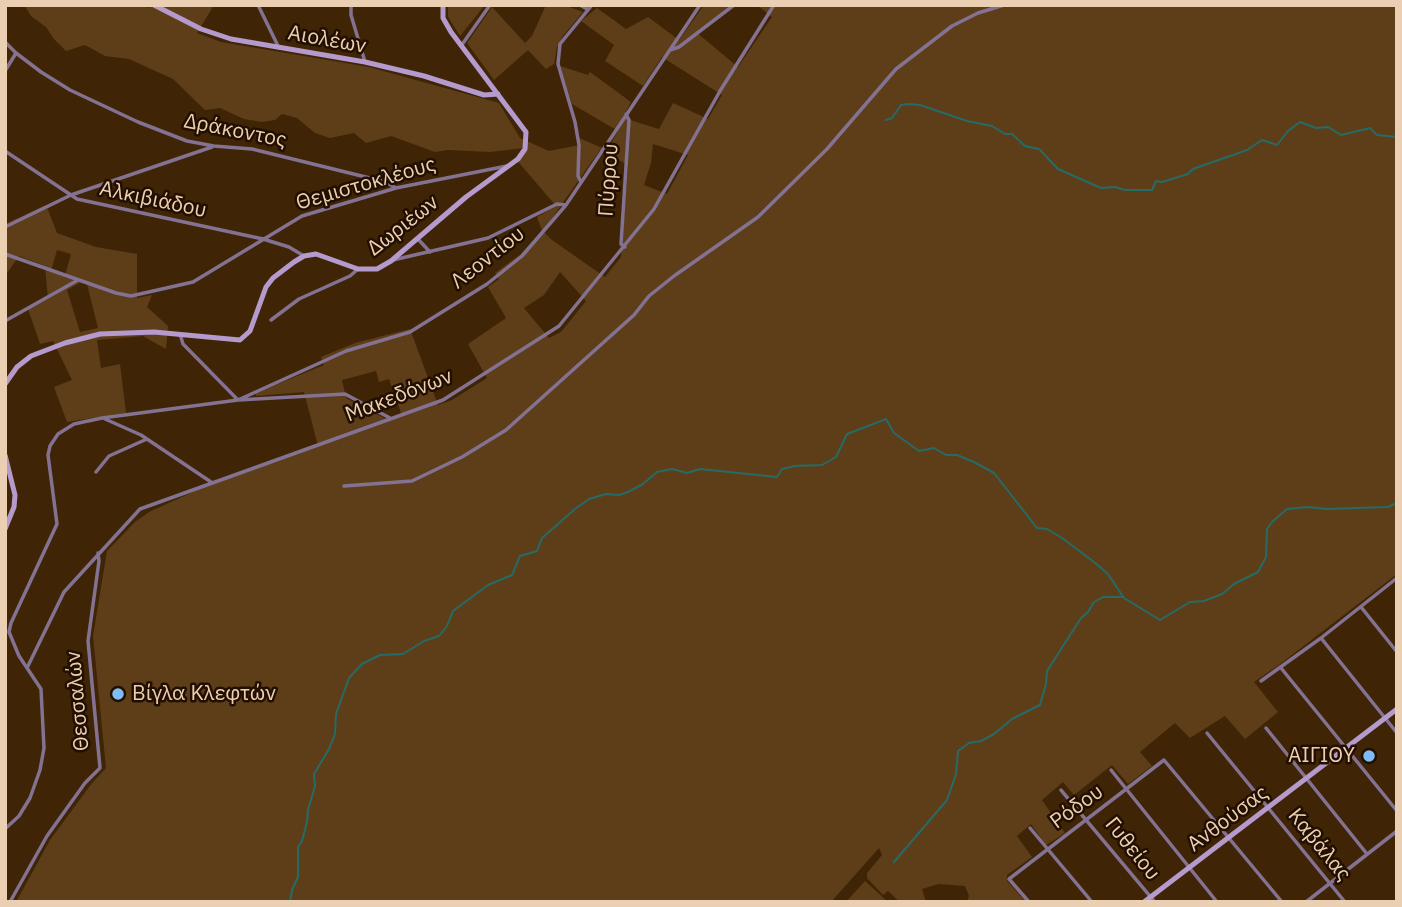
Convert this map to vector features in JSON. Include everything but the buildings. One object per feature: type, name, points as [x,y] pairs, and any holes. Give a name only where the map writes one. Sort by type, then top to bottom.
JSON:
[{"type":"street","name":"Αιολέων","points":[[154,5],[209,32],[242,41],[365,62],[424,76],[484,95],[498,94]]},
{"type":"street","points":[[258,5],[279,48]]},
{"type":"street","points":[[351,5],[351,15],[365,62]]},
{"type":"street","name":"Δωριέων","points":[[304,256],[322,255],[358,269],[377,269],[391,261],[524,152],[527,136],[521,125],[445,22],[443,5]]},
{"type":"street","points":[[461,46],[490,5]]},
{"type":"street","points":[[580,5],[589,7],[560,44],[558,64],[575,122],[579,145],[578,176],[581,181]]},
{"type":"street","name":"Λεοντίου","points":[[238,400],[346,351],[410,332],[487,284],[513,263],[547,229],[566,205],[700,5]]},
{"type":"street","points":[[669,50],[678,47],[734,5]]},
{"type":"street","name":"Μακεδόνων","points":[[27,668],[61,596],[139,509],[452,396],[559,326],[653,209],[720,91],[774,5]]},
{"type":"street","points":[[345,486],[412,481],[462,457],[506,430],[634,315],[649,296],[758,217],[827,149],[896,69],[919,49],[952,26],[978,13],[1004,5]]},
{"type":"street","name":"Δράκοντος","points":[[5,42],[16,53],[69,90],[187,141],[253,149],[386,182],[396,188]]},
{"type":"street","points":[[5,71],[16,53]]},
{"type":"street","name":"Πύρρου","points":[[625,247],[621,244],[629,120],[626,114]]},
{"type":"street","points":[[5,227],[71,195],[214,146]]},
{"type":"street","name":"Αλκιβιάδου","points":[[5,151],[71,195],[89,202],[263,239],[298,250],[304,256]]},
{"type":"street","name":"Θεμιστοκλέους","points":[[5,254],[131,296],[177,287],[199,279],[302,216],[396,188],[510,166]]},
{"type":"street","points":[[391,261],[488,238],[556,204],[566,205]]},
{"type":"street","points":[[417,237],[430,252]]},
{"type":"street","points":[[5,384],[26,359],[76,340],[121,332],[180,334],[235,341],[243,339],[250,331],[270,282],[304,256]]},
{"type":"street","points":[[271,320],[299,299],[350,276],[358,269]]},
{"type":"street","points":[[5,321],[78,280]]},
{"type":"street","points":[[180,334],[183,344],[238,400]]},
{"type":"street","name":"Λεοντίου","points":[[5,829],[19,816],[30,798],[40,771],[44,748],[41,689],[13,645],[10,627],[57,524],[49,461],[50,446],[58,434],[65,428],[102,418],[238,400],[345,394],[390,418]]},
{"type":"street","points":[[102,418],[147,439],[211,482]]},
{"type":"street","points":[[96,472],[109,456],[147,439]]},
{"type":"street","points":[[5,455],[15,489],[15,501],[5,529]]},
{"type":"street","points":[[5,472],[8,462]]},
{"type":"street","name":"Θεσσαλών","points":[[10,902],[47,836],[85,783],[100,768],[88,641],[98,553]]},
{"type":"street","points":[[1261,681],[1397,578]]},
{"type":"street","points":[[1361,607],[1397,652]]},
{"type":"street","points":[[1321,638],[1397,733]]},
{"type":"street","points":[[1281,668],[1397,811]]},
{"type":"street","name":"Ανθούσας","points":[[1144,902],[1153,899],[1397,709]]},
{"type":"street","points":[[1266,728],[1367,854]]},
{"type":"street","name":"Καβάλας","points":[[1207,733],[1345,902]]},
{"type":"street","name":"Ρόδου","points":[[1029,902],[1009,879],[1164,760],[1229,839]]},
{"type":"street","points":[[1111,769],[1217,902]]},
{"type":"street","name":"Γυθείου","points":[[1061,790],[1153,899]]},
{"type":"street","points":[[1030,828],[1093,902]]},
{"type":"street","points":[[1306,902],[1397,831]]},
{"type":"street","points":[[1229,839],[1282,902]]},
{"type":"shaded area","points":[[24,5],[144,5],[148,8],[150,5],[214,5],[197,33],[221,42],[369,67],[499,103],[520,138],[549,151],[580,145],[579,138],[607,150],[618,131],[572,104],[560,66],[588,75],[590,72],[631,102],[624,115],[633,121],[659,129],[673,103],[708,119],[722,95],[662,57],[643,86],[605,61],[614,45],[581,21],[597,8],[626,29],[648,17],[679,40],[704,5],[731,5],[696,32],[738,67],[772,17],[757,5],[1397,5],[1397,574],[1254,682],[1278,712],[1245,739],[1225,716],[1190,738],[1175,723],[1140,752],[1152,766],[1128,784],[1112,765],[1074,795],[1063,782],[1042,800],[1065,833],[1046,845],[1031,824],[1017,836],[1032,857],[1007,875],[1007,881],[1026,902],[967,902],[969,896],[965,886],[938,884],[922,889],[926,902],[900,902],[888,891],[883,895],[867,878],[867,873],[882,855],[879,848],[831,902],[16,902],[50,840],[106,768],[93,636],[107,551],[135,522],[149,512],[206,486],[318,446],[304,392],[256,396],[256,393],[324,365],[321,357],[355,343],[410,329],[438,405],[452,400],[487,378],[468,344],[506,318],[488,287],[499,279],[495,273],[521,254],[542,231],[537,217],[556,206],[515,158],[524,148],[490,152],[435,152],[391,136],[366,143],[354,133],[330,138],[315,133],[297,118],[282,114],[275,120],[262,122],[244,119],[220,108],[205,110],[173,79],[129,59],[105,56],[85,45],[66,51],[46,27],[31,16]],"holes":[[[653,144],[688,155],[667,194],[644,185],[651,163]],[[600,150],[628,165],[621,257],[605,277],[543,231]],[[560,272],[586,301],[561,332],[549,338],[524,308],[544,295]],[[376,371],[379,382],[389,379],[402,416],[388,420],[346,398],[342,380]]]},
{"type":"shaded area","points":[[448,5],[485,5],[460,36],[448,17]]},
{"type":"shaded area","points":[[546,5],[564,5],[583,12],[563,36],[557,47],[554,64],[546,69],[528,50],[494,80],[467,43],[492,7],[525,43],[532,36]]},
{"type":"shaded area","points":[[46,205],[57,233],[96,247],[137,254],[137,298],[152,295],[147,307],[168,326],[166,349],[143,336],[97,340],[101,368],[120,364],[126,413],[67,422],[54,387],[72,380],[53,341],[40,344],[28,309],[48,299],[45,266],[19,256],[5,276],[5,224]],"holes":[[[57,250],[71,254],[65,276],[51,271]],[[81,282],[87,284],[98,328],[80,332],[67,290]]]},
{"type":"shaded area","points":[[865,881],[888,902],[846,902]]},
{"type":"waterway","points":[[886,120],[892,118],[901,105],[909,104],[992,126],[1005,134],[1012,134],[1025,146],[1039,149],[1058,169],[1101,188],[1115,187],[1125,190],[1152,190],[1156,181],[1162,182],[1188,174],[1193,169],[1247,150],[1262,140],[1277,145],[1288,131],[1300,122],[1316,128],[1328,127],[1341,135],[1370,128],[1377,135],[1397,137]]},
{"type":"waterway","points":[[290,902],[298,877],[298,847],[302,841],[315,786],[314,774],[335,734],[336,714],[349,678],[362,664],[380,655],[403,654],[424,641],[439,636],[453,611],[488,585],[512,575],[520,556],[537,551],[542,538],[589,499],[628,492],[657,472],[672,469],[687,473],[700,469],[777,477],[782,469],[822,465],[836,457],[847,434],[886,419],[894,433],[919,451],[934,448],[946,455],[957,455],[974,462],[994,473],[1037,528],[1047,529],[1062,538],[1108,574],[1124,598],[1160,620],[1190,602],[1204,601],[1222,594],[1234,584],[1258,572],[1266,557],[1267,529],[1287,509],[1388,507],[1397,503]]},
{"type":"waterway","points":[[894,862],[947,800],[956,774],[958,751],[969,743],[981,741],[994,734],[1012,719],[1040,705],[1047,671],[1081,618],[1094,602],[1103,597],[1122,597]]},
{"type":"place","name":"Βίγλα Κλεφτών","points":[[118,694]]},
{"type":"place","name":"ΑΙΓΙΟΥ","points":[[1369,756]]}]
